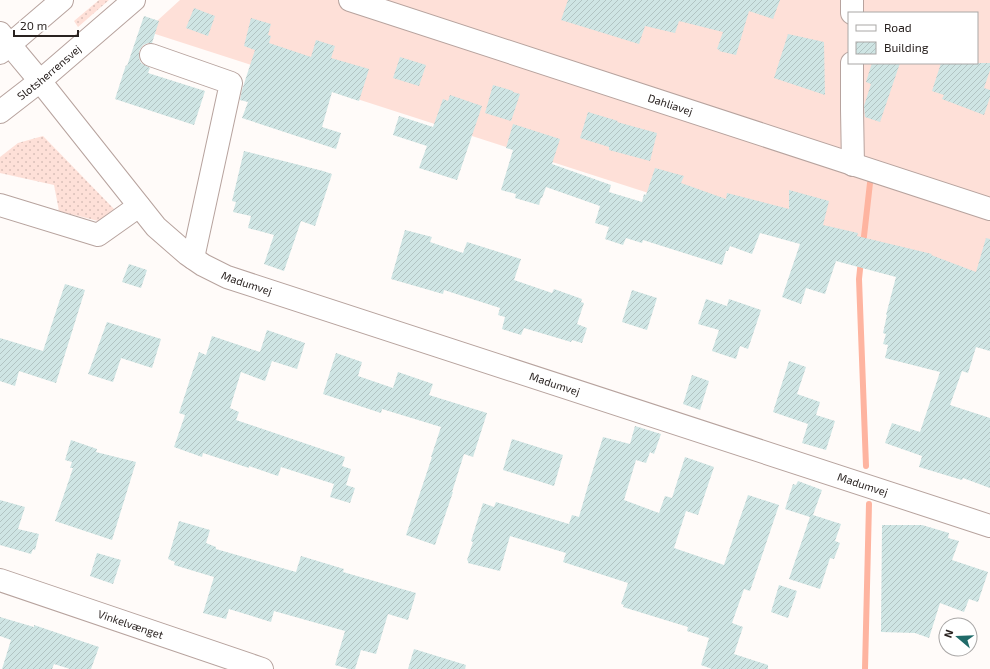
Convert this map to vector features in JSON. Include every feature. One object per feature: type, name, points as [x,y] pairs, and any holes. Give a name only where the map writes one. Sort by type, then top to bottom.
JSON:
[{"type":"street","points":[[3,43],[62,0]]},
{"type":"street","name":"Slotsherrensvej","points":[[0,112],[40,81],[134,0]]},
{"type":"street","name":"Dahliavej","points":[[350,0],[990,209]]},
{"type":"street","points":[[852,0],[852,12]]},
{"type":"street","name":"Madumvej","points":[[3,43],[40,81],[156,227],[186,254],[203,265],[227,277],[990,526]]},
{"type":"street","points":[[151,55],[231,83],[193,258]]},
{"type":"street","points":[[852,64],[853,165]]},
{"type":"street","points":[[0,205],[98,235],[140,206]]},
{"type":"street","name":"Vinkelvænget","points":[[0,580],[262,669]]},
{"type":"shaded area","points":[[99,0],[109,0],[78,27],[74,21]]},
{"type":"shaded area","points":[[180,0],[990,0],[990,303],[146,31]]},
{"type":"shaded area","points":[[43,136],[114,209],[98,221],[59,211],[54,185],[0,173],[0,157],[18,143]]},
{"type":"building","points":[[568,0],[780,0],[773,19],[749,11],[736,55],[719,51],[720,50],[717,49],[723,32],[679,21],[675,33],[645,26],[639,44],[561,20]]},
{"type":"building","points":[[194,8],[215,16],[208,36],[186,28]]},
{"type":"building","points":[[144,16],[159,21],[152,43],[143,45],[139,51],[141,63],[150,68],[148,73],[205,91],[194,125],[115,99]]},
{"type":"building","points":[[251,18],[271,24],[268,35],[271,36],[269,43],[311,57],[316,40],[335,46],[331,58],[369,69],[359,101],[332,92],[322,127],[341,133],[336,149],[242,118],[248,102],[240,100],[255,50],[244,46]]},
{"type":"building","points":[[788,34],[824,42],[825,95],[774,78]]},
{"type":"building","points":[[400,57],[426,65],[419,86],[393,78]]},
{"type":"building","points":[[990,63],[990,70],[984,88],[990,90],[990,97],[984,115],[942,99],[944,95],[932,91],[941,64]]},
{"type":"building","points":[[872,64],[900,64],[880,122],[865,117],[864,106],[871,84],[866,82]]},
{"type":"building","points":[[493,85],[520,94],[511,121],[485,113]]},
{"type":"building","points":[[450,95],[482,106],[457,180],[419,168],[427,146],[393,135],[399,116],[433,127],[443,99],[448,101]]},
{"type":"building","points":[[588,112],[657,133],[650,161],[609,150],[609,147],[580,138]]},
{"type":"building","points":[[513,124],[560,139],[552,164],[611,185],[609,192],[642,202],[644,194],[646,195],[655,168],[684,176],[681,183],[726,199],[727,193],[789,209],[789,190],[829,201],[823,225],[858,233],[857,236],[932,254],[931,255],[976,272],[986,238],[990,239],[990,351],[976,347],[968,373],[962,371],[950,405],[990,418],[990,488],[963,478],[962,480],[919,467],[922,456],[885,443],[892,423],[920,432],[940,372],[885,358],[888,345],[883,344],[886,334],[883,333],[896,277],[836,261],[825,294],[806,288],[801,304],[782,297],[800,244],[760,233],[752,254],[730,246],[728,251],[726,251],[722,265],[643,240],[642,243],[626,238],[623,245],[605,239],[609,227],[595,223],[600,206],[546,187],[539,205],[515,198],[516,194],[501,190],[513,150],[506,148]]},
{"type":"building","points":[[244,151],[332,174],[315,226],[301,221],[284,271],[264,264],[274,235],[248,228],[251,216],[233,212],[236,202],[232,201]]},
{"type":"building","points":[[405,230],[432,237],[430,242],[463,253],[467,242],[521,259],[514,280],[552,293],[554,289],[582,299],[581,302],[584,303],[577,324],[587,328],[582,343],[572,340],[571,342],[524,328],[521,335],[502,329],[505,317],[498,315],[500,308],[444,290],[443,294],[391,279]]},
{"type":"building","points":[[129,264],[147,270],[141,288],[122,282]]},
{"type":"building","points":[[65,284],[85,290],[56,383],[19,371],[15,386],[0,381],[0,338],[43,351]]},
{"type":"building","points":[[632,290],[657,298],[647,330],[622,322]]},
{"type":"building","points":[[706,299],[727,306],[729,299],[761,310],[748,349],[740,346],[736,359],[712,351],[719,330],[698,324]]},
{"type":"building","points":[[107,322],[161,339],[152,368],[121,358],[113,382],[88,374]]},
{"type":"building","points":[[267,330],[305,343],[297,369],[272,361],[265,381],[241,372],[230,408],[239,412],[236,420],[345,457],[342,466],[351,469],[346,485],[355,488],[350,503],[330,497],[334,484],[281,467],[278,476],[203,453],[202,457],[174,447],[185,415],[179,413],[199,352],[206,355],[212,336],[260,352]]},
{"type":"building","points":[[336,353],[362,362],[358,376],[393,388],[398,372],[433,384],[429,395],[487,413],[473,457],[464,454],[435,545],[406,535],[441,427],[382,409],[381,413],[323,394]]},
{"type":"building","points":[[789,361],[806,367],[797,394],[820,402],[816,415],[835,421],[826,450],[802,443],[808,424],[773,412]]},
{"type":"building","points":[[692,375],[709,381],[700,410],[683,404]]},
{"type":"building","points":[[635,426],[661,434],[654,454],[650,452],[646,463],[636,460],[624,500],[659,513],[665,496],[672,498],[685,457],[714,467],[698,515],[686,511],[674,548],[724,565],[748,495],[779,505],[750,591],[744,589],[732,623],[743,627],[734,654],[768,665],[768,669],[712,669],[701,665],[709,638],[687,631],[688,627],[623,607],[624,605],[621,604],[628,583],[563,562],[566,553],[510,536],[500,571],[468,563],[467,560],[473,542],[471,541],[483,503],[494,507],[496,502],[569,524],[572,515],[579,517],[603,437],[630,444]]},
{"type":"building","points":[[512,439],[563,455],[554,486],[503,470]]},
{"type":"building","points":[[71,440],[97,449],[96,452],[136,462],[112,540],[55,521],[73,468],[70,468],[72,462],[65,460]]},
{"type":"building","points":[[798,481],[822,490],[813,515],[841,524],[835,541],[840,543],[834,559],[830,558],[820,589],[789,579],[810,517],[785,509],[793,484],[796,485]]},
{"type":"building","points":[[0,500],[25,507],[18,529],[39,534],[35,550],[33,549],[31,554],[0,545]]},
{"type":"building","points":[[179,521],[210,530],[206,543],[216,547],[216,549],[296,572],[301,556],[344,569],[343,572],[416,593],[408,620],[388,614],[376,654],[361,650],[355,669],[349,669],[335,665],[345,631],[274,611],[271,622],[229,609],[226,619],[203,613],[214,577],[174,565],[175,562],[168,559]]},
{"type":"building","points":[[882,525],[922,525],[949,533],[948,538],[959,541],[952,560],[988,572],[978,602],[969,599],[964,612],[940,603],[929,638],[915,633],[881,632]]},
{"type":"building","points":[[97,553],[121,560],[113,584],[90,576]]},
{"type":"building","points":[[779,585],[797,591],[788,618],[771,612]]},
{"type":"building","points":[[0,617],[34,627],[34,625],[99,647],[91,669],[70,669],[54,664],[52,669],[2,669],[11,640],[0,636]]},
{"type":"building","points":[[414,649],[466,665],[465,669],[408,669]]},
{"type":"waterway","points":[[863,245],[870,183]]},
{"type":"waterway","points":[[861,260],[859,279],[866,466]]},
{"type":"waterway","points":[[865,669],[869,504]]}]
